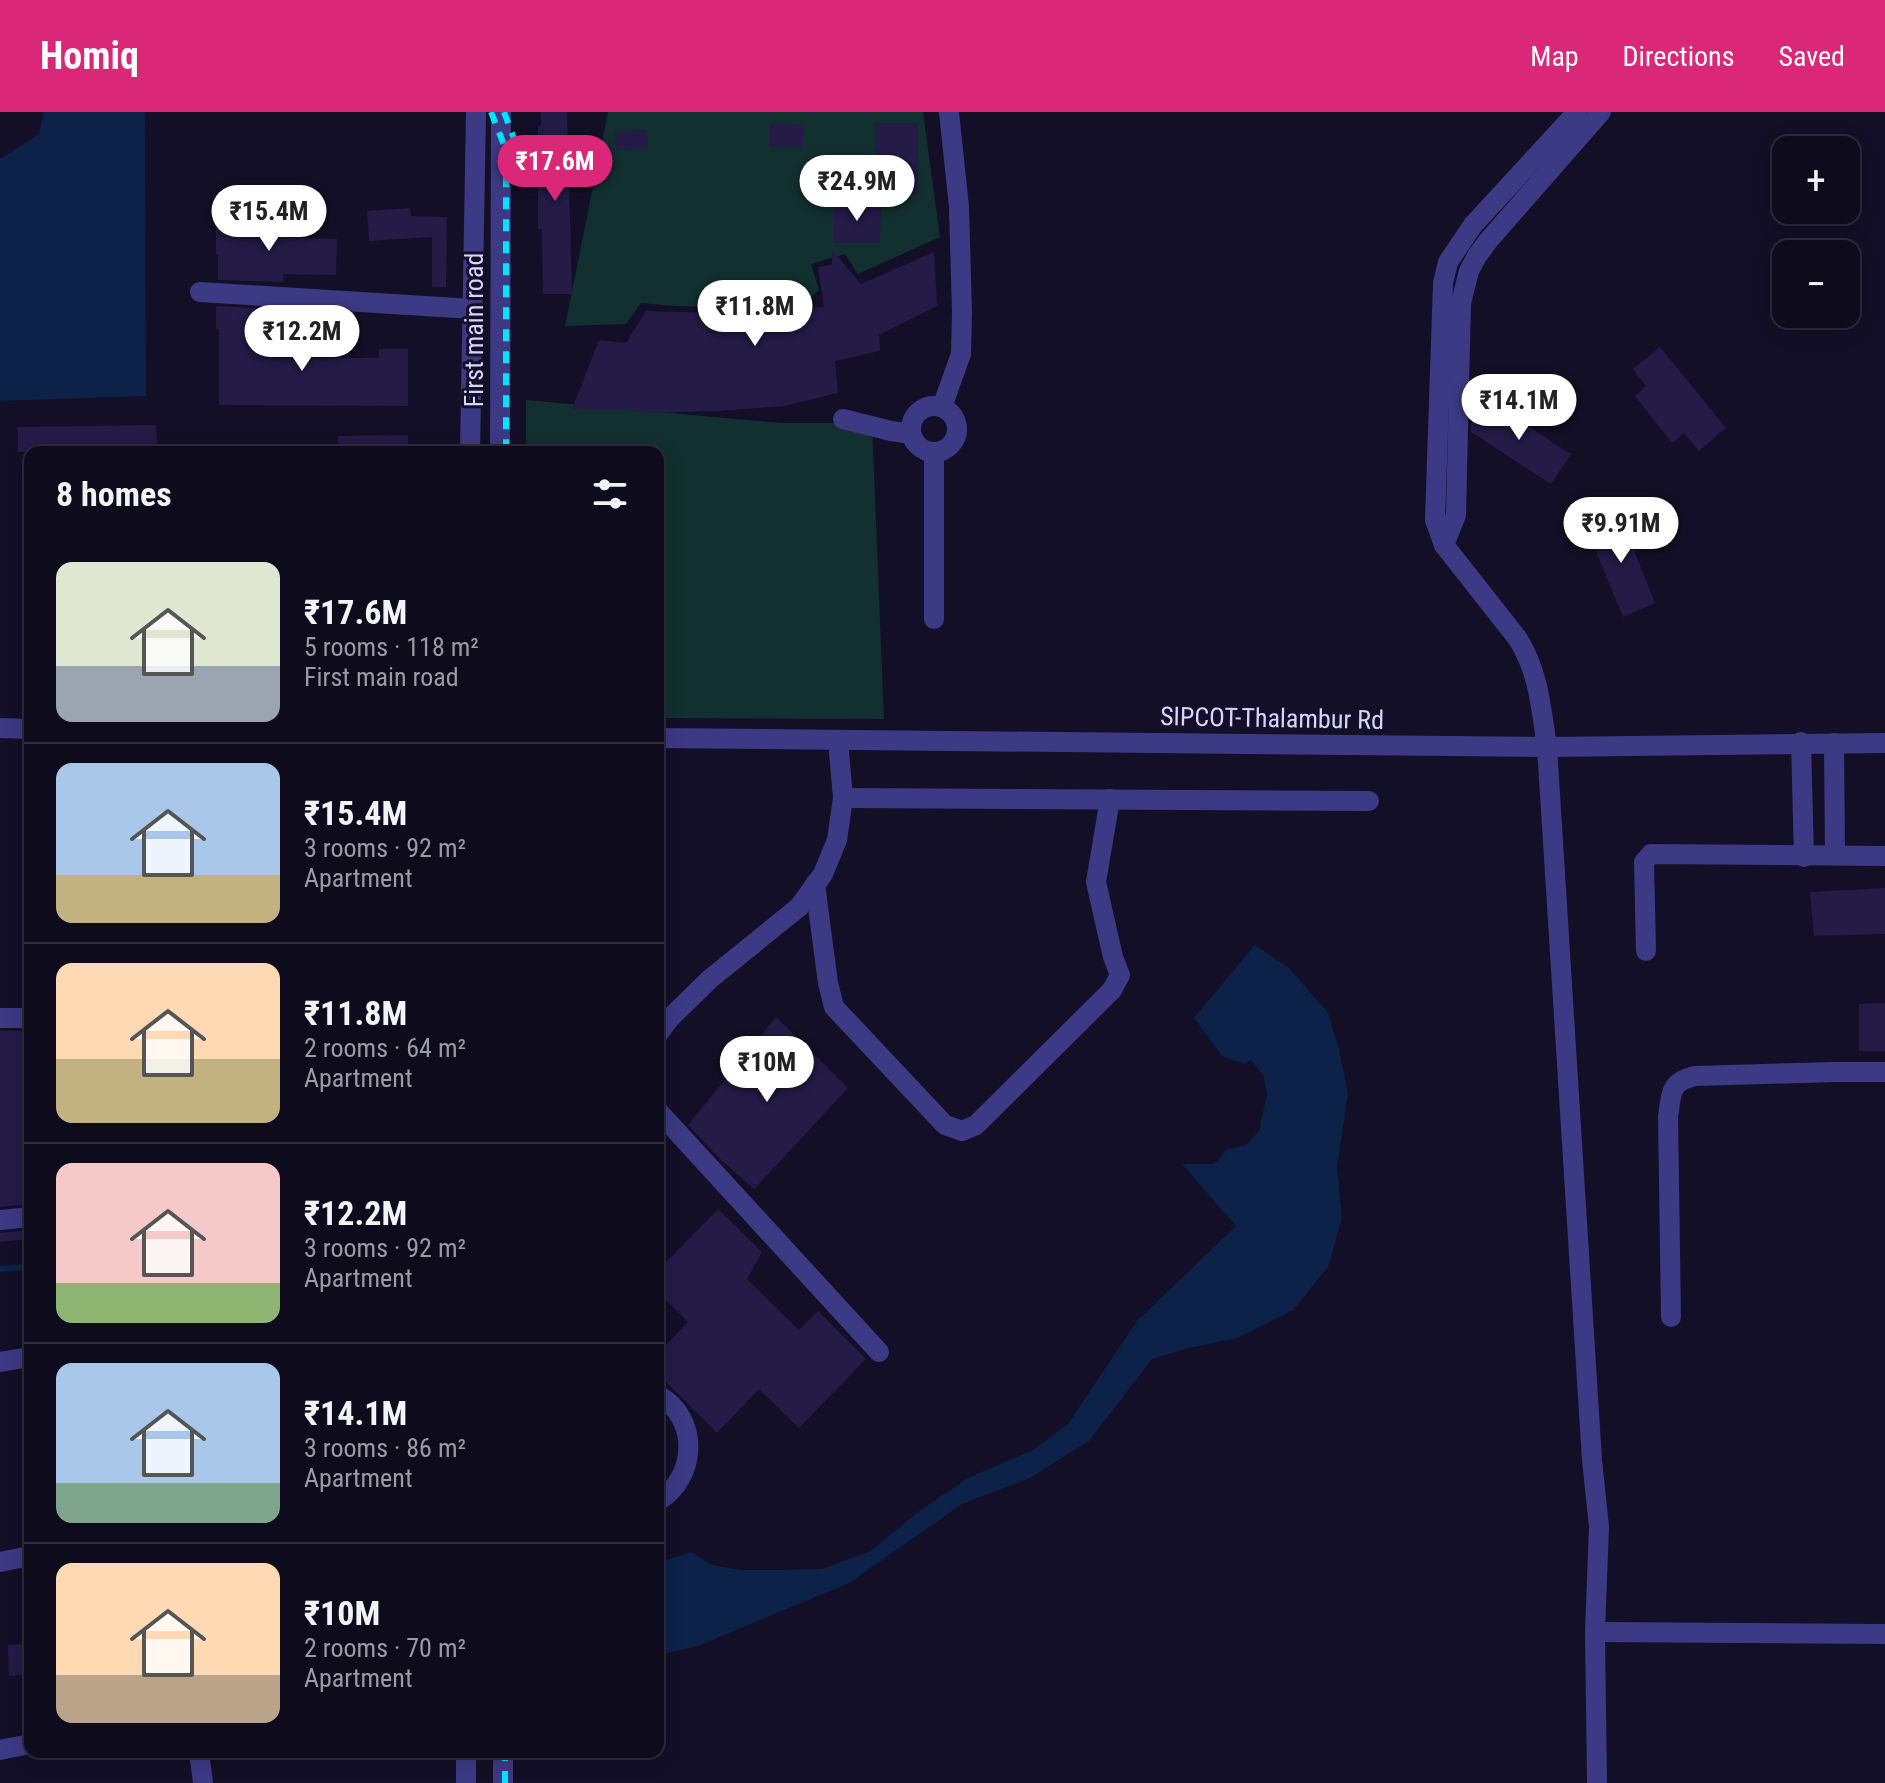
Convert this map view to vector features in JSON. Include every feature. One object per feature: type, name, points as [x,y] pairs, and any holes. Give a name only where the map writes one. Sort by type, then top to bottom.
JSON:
[{"type":"street","points":[[470,446],[476,112]]},
{"type":"street","name":"First main road","points":[[500,446],[501,112]]},
{"type":"street","points":[[942,407],[961,354],[962,312],[959,207],[949,112]]},
{"type":"street","points":[[1577,112],[1473,225],[1448,262],[1443,283],[1435,520],[1444,545],[1527,654],[1534,670],[1547,747],[1592,1460],[1599,1527],[1595,1632],[1597,1783]]},
{"type":"street","points":[[1444,545],[1456,515],[1461,303],[1469,271],[1488,241],[1601,112]]},
{"type":"street","points":[[200,292],[473,309]]},
{"type":"street","points":[[930,406],[942,407],[952,414],[957,425],[954,442],[945,450],[927,452],[917,445],[911,434],[912,422],[919,411],[930,406]]},
{"type":"street","points":[[843,419],[911,434]]},
{"type":"street","points":[[934,452],[934,619]]},
{"type":"street","points":[[0,728],[24,729]]},
{"type":"street","name":"SIPCOT-Thalambur Rd","points":[[664,738],[1547,747],[1885,743]]},
{"type":"street","points":[[664,1026],[710,979],[799,907],[823,874],[837,840],[843,798],[838,740]]},
{"type":"street","points":[[1801,742],[1804,857]]},
{"type":"street","points":[[1834,743],[1835,855]]},
{"type":"street","points":[[843,798],[1369,801]]},
{"type":"street","points":[[815,884],[834,1007],[945,1125],[962,1131],[976,1125],[1112,990],[1120,975],[1096,882],[1110,799]]},
{"type":"street","points":[[1646,951],[1644,862],[1651,854],[1885,856]]},
{"type":"street","points":[[0,1018],[24,1018]]},
{"type":"street","points":[[1671,1317],[1668,1116],[1674,1085],[1695,1076],[1885,1072]]},
{"type":"street","points":[[664,1118],[879,1352]]},
{"type":"street","points":[[0,1220],[24,1218]]},
{"type":"street","points":[[0,1362],[24,1358]]},
{"type":"street","points":[[664,1400],[677,1411],[686,1428],[690,1449],[686,1469],[676,1486],[664,1496]]},
{"type":"street","points":[[0,1562],[24,1557]]},
{"type":"street","points":[[1595,1632],[1885,1634]]},
{"type":"street","points":[[0,1750],[24,1745]]},
{"type":"street","points":[[200,1758],[203,1783]]},
{"type":"street","points":[[466,1758],[466,1783]]},
{"type":"street","points":[[503,1758],[503,1783]]},
{"type":"green space","points":[[608,112],[923,112],[940,237],[858,274],[845,254],[811,264],[819,290],[807,301],[758,308],[641,303],[626,324],[565,326]]},
{"type":"green space","points":[[526,400],[782,423],[872,423],[884,719],[664,718],[664,446],[526,446]]},
{"type":"water","points":[[44,112],[145,112],[146,396],[0,401],[0,159],[39,134]]},
{"type":"water","points":[[1255,945],[1289,968],[1328,1013],[1348,1094],[1337,1166],[1342,1218],[1328,1267],[1293,1310],[1237,1338],[1152,1359],[1089,1441],[1030,1478],[962,1504],[849,1583],[698,1646],[664,1654],[664,1561],[691,1552],[712,1565],[741,1570],[822,1569],[871,1551],[922,1509],[970,1477],[1033,1450],[1068,1424],[1137,1321],[1236,1226],[1182,1164],[1214,1164],[1227,1150],[1246,1145],[1259,1131],[1267,1094],[1263,1075],[1251,1060],[1245,1064],[1222,1056],[1194,1018]]},
{"type":"building","points":[[541,112],[567,112],[572,294],[543,294],[542,229],[538,229],[538,126],[541,126]]},
{"type":"building","points":[[875,123],[918,123],[918,195],[875,195]]},
{"type":"building","points":[[770,124],[804,125],[803,148],[769,147]]},
{"type":"building","points":[[647,130],[648,149],[616,150],[615,131]]},
{"type":"building","points":[[833,203],[881,204],[880,243],[833,243]]},
{"type":"building","points":[[216,207],[237,207],[237,234],[337,239],[336,275],[283,274],[284,282],[218,280]]},
{"type":"building","points":[[410,208],[411,216],[447,217],[446,287],[432,287],[432,237],[369,241],[367,211]]},
{"type":"building","points":[[832,250],[861,284],[934,252],[937,306],[879,335],[880,351],[835,361],[838,393],[784,406],[718,411],[653,413],[572,409],[599,340],[626,343],[646,311],[754,314],[824,307],[818,267],[832,265]]},
{"type":"building","points":[[218,306],[255,308],[254,348],[263,348],[263,358],[379,358],[379,349],[408,349],[408,406],[219,405]]},
{"type":"building","points":[[1660,347],[1726,428],[1699,451],[1684,433],[1672,443],[1635,396],[1646,386],[1633,369]]},
{"type":"building","points":[[1486,399],[1571,454],[1551,484],[1471,432],[1471,423]]},
{"type":"building","points":[[156,425],[157,446],[24,446],[24,452],[18,452],[18,427]]},
{"type":"building","points":[[408,435],[408,446],[338,446],[338,436]]},
{"type":"building","points":[[1619,513],[1655,603],[1623,617],[1586,527]]},
{"type":"building","points":[[1885,888],[1885,934],[1814,936],[1810,892]]},
{"type":"building","points":[[1885,1003],[1885,1051],[1859,1051],[1859,1004]]},
{"type":"building","points":[[776,1017],[848,1088],[754,1189],[688,1125]]},
{"type":"building","points":[[0,1031],[24,1031],[24,1205],[0,1207]]},
{"type":"building","points":[[718,1209],[762,1252],[747,1279],[799,1330],[818,1311],[866,1359],[799,1428],[759,1389],[717,1433],[664,1380],[664,1347],[688,1322],[664,1298],[664,1264]]},
{"type":"building","points":[[24,1231],[24,1240],[0,1242],[0,1233]]},
{"type":"building","points":[[24,1644],[24,1675],[9,1676],[8,1645]]},
{"type":"waterway","points":[[0,1269],[24,1267]]},
{"type":"railway","points":[[491,112],[506,150],[506,446]]},
{"type":"railway","points":[[504,112],[516,144],[516,166]]},
{"type":"railway","points":[[505,1758],[505,1783]]}]
